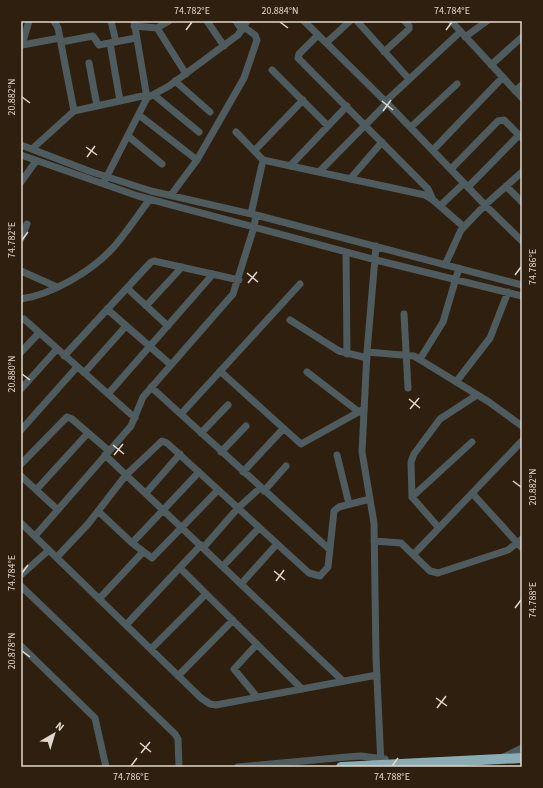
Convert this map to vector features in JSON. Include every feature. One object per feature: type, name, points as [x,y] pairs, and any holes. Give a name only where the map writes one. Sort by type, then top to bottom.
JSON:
[{"type":"highway","points":[[341,767],[380,761],[399,764],[522,758]]},
{"type":"street","points":[[29,21],[22,45],[93,36],[97,45],[136,38]]},
{"type":"street","points":[[54,21],[57,25],[61,40],[74,111]]},
{"type":"street","points":[[110,21],[120,101]]},
{"type":"street","points":[[104,184],[149,96],[134,24],[158,28],[169,21]]},
{"type":"street","points":[[207,21],[224,46]]},
{"type":"street","points":[[171,196],[197,160],[247,72],[257,40],[255,35],[245,26],[236,21]]},
{"type":"street","points":[[304,21],[387,102],[522,242]]},
{"type":"street","points":[[326,43],[350,21]]},
{"type":"street","points":[[357,21],[410,79]]},
{"type":"street","points":[[384,52],[409,29],[409,26],[405,21]]},
{"type":"street","points":[[451,21],[522,98]]},
{"type":"street","points":[[319,172],[410,79],[463,34],[487,21]]},
{"type":"street","points":[[32,149],[74,111],[149,96],[176,81],[224,46],[245,26]]},
{"type":"street","points":[[158,28],[186,74]]},
{"type":"street","points":[[318,35],[299,54],[298,58],[428,189],[433,200]]},
{"type":"street","points":[[491,65],[522,37]]},
{"type":"street","points":[[89,63],[97,106]]},
{"type":"street","points":[[272,70],[328,126]]},
{"type":"street","points":[[433,150],[503,77]]},
{"type":"street","points":[[176,81],[210,112]]},
{"type":"street","points":[[411,127],[457,84]]},
{"type":"street","points":[[515,91],[522,85]]},
{"type":"street","points":[[149,96],[199,132]]},
{"type":"street","points":[[254,150],[303,100]]},
{"type":"street","points":[[290,166],[347,106]]},
{"type":"street","points":[[139,115],[197,160]]},
{"type":"street","points":[[440,206],[466,185],[520,136],[504,120],[498,121],[451,169]]},
{"type":"street","points":[[236,132],[263,160],[425,196],[433,200],[464,227]]},
{"type":"street","points":[[128,136],[162,164]]},
{"type":"street","points":[[350,179],[382,142]]},
{"type":"street","points":[[22,150],[32,149],[107,177],[171,196],[254,214],[522,285]]},
{"type":"street","points":[[22,150],[36,160],[150,199],[376,260],[522,296]]},
{"type":"street","points":[[21,182],[36,160]]},
{"type":"street","points":[[35,536],[131,426],[141,400],[151,387],[233,294],[239,280],[254,227],[254,214],[263,160]]},
{"type":"street","points":[[445,265],[464,227],[485,205],[522,172]]},
{"type":"street","points":[[506,186],[522,202]]},
{"type":"street","points":[[21,299],[35,297],[57,287],[79,274],[111,249],[150,199]]},
{"type":"street","points":[[21,239],[27,224]]},
{"type":"street","points":[[238,767],[347,757],[380,761],[374,524],[362,452],[362,410],[376,246]]},
{"type":"street","points":[[346,252],[347,354]]},
{"type":"street","points":[[64,356],[151,262],[182,267],[239,280]]},
{"type":"street","points":[[146,306],[182,267]]},
{"type":"street","points":[[420,359],[441,326],[457,280],[459,268]]},
{"type":"street","points":[[21,271],[57,287]]},
{"type":"street","points":[[108,394],[213,274]]},
{"type":"street","points":[[181,414],[300,284]]},
{"type":"street","points":[[127,288],[168,326]]},
{"type":"street","points":[[456,382],[490,338],[508,292]]},
{"type":"street","points":[[107,309],[171,365]]},
{"type":"street","points":[[404,314],[405,355],[408,388]]},
{"type":"street","points":[[24,320],[135,418]]},
{"type":"street","points":[[290,320],[339,351],[347,354],[405,355],[420,359],[478,395],[522,426]]},
{"type":"street","points":[[84,373],[126,326]]},
{"type":"street","points":[[21,352],[39,333]]},
{"type":"street","points":[[21,389],[57,349]]},
{"type":"street","points":[[21,430],[77,367]]},
{"type":"street","points":[[220,371],[297,442],[304,443],[362,410]]},
{"type":"street","points":[[307,372],[362,410]]},
{"type":"street","points":[[151,387],[329,550]]},
{"type":"street","points":[[439,528],[412,497],[411,462],[414,454],[440,419],[478,395]]},
{"type":"street","points":[[201,433],[228,405]]},
{"type":"street","points":[[21,464],[65,418],[70,418],[88,433],[126,475],[343,681]]},
{"type":"street","points":[[221,452],[246,426]]},
{"type":"street","points":[[243,472],[284,429]]},
{"type":"street","points":[[36,490],[88,433]]},
{"type":"street","points":[[414,554],[522,441]]},
{"type":"street","points":[[57,557],[98,511],[126,475],[160,442],[167,443],[180,454],[259,528],[309,573],[315,576],[320,576],[326,571],[332,513],[338,507],[370,499]]},
{"type":"street","points":[[412,497],[472,442]]},
{"type":"street","points":[[146,493],[180,454]]},
{"type":"street","points":[[337,455],[349,504]]},
{"type":"street","points":[[126,625],[238,508],[262,490],[286,466]]},
{"type":"street","points":[[132,543],[199,472]]},
{"type":"street","points":[[21,476],[58,510]]},
{"type":"street","points":[[98,511],[149,557],[155,557],[218,490]]},
{"type":"street","points":[[374,541],[401,543],[430,571],[438,573],[508,550],[521,543],[472,493]]},
{"type":"street","points":[[22,525],[57,557],[201,698],[210,704],[216,705],[377,675]]},
{"type":"street","points":[[223,566],[259,528]]},
{"type":"street","points":[[241,584],[277,544]]},
{"type":"street","points":[[21,575],[49,550]]},
{"type":"street","points":[[99,599],[143,552]]},
{"type":"street","points":[[180,568],[302,689]]},
{"type":"street","points":[[21,586],[175,734],[179,743],[179,767]]},
{"type":"street","points":[[151,649],[206,594]]},
{"type":"street","points":[[178,676],[233,620]]},
{"type":"street","points":[[257,644],[234,669],[257,697]]},
{"type":"street","points":[[21,646],[95,718],[106,767]]},
{"type":"street","points":[[500,759],[522,748]]}]
